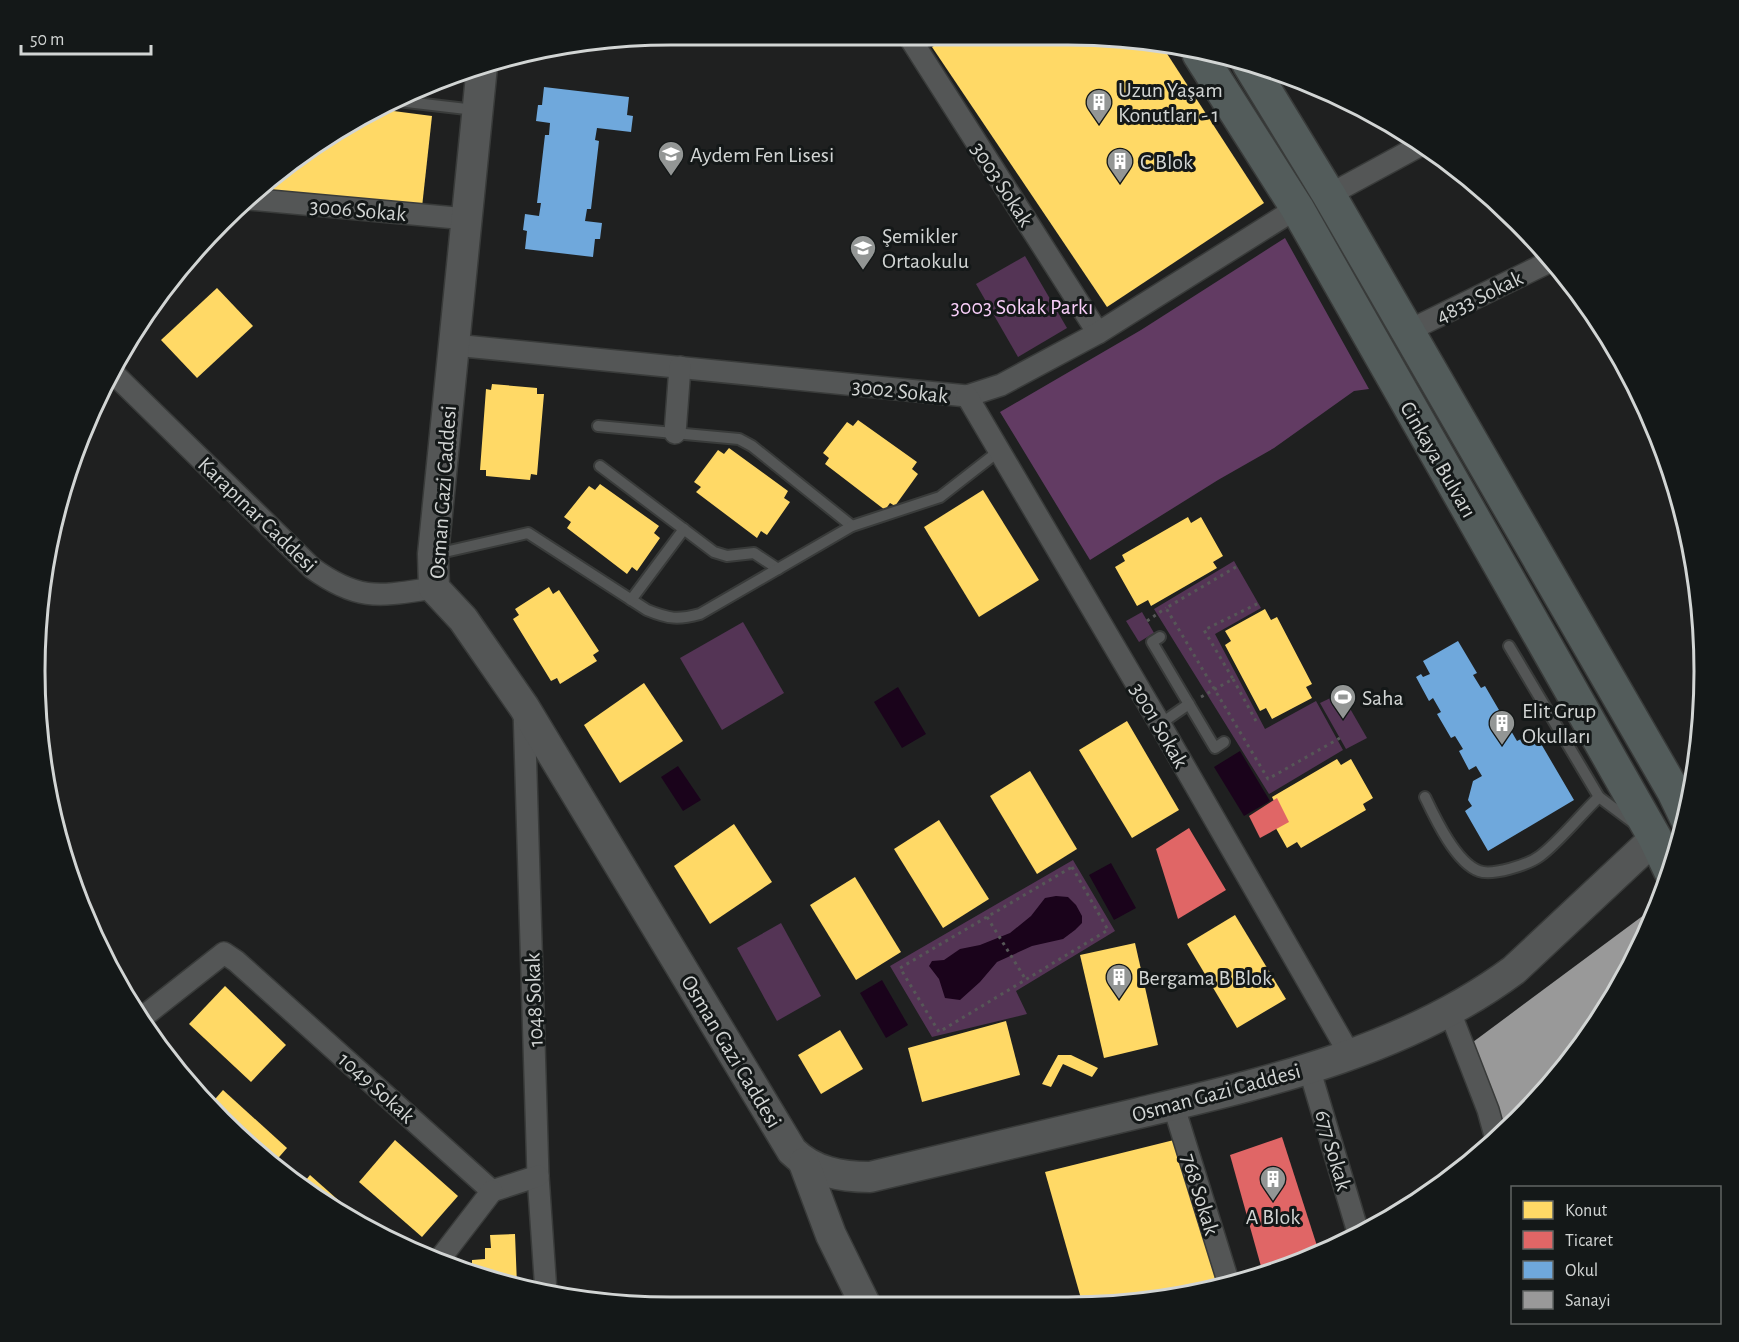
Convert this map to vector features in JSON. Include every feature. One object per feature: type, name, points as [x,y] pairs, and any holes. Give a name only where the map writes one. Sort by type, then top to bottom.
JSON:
[{"type":"main road","name":"Cinkaya Bulvarı","points":[[1203,60],[1297,208],[1665,859]]},
{"type":"main road","name":"Cinkaya Bulvarı","points":[[1255,74],[1329,195],[1682,793]]},
{"type":"street","name":"3003 Sokak","points":[[914,45],[1098,333]]},
{"type":"street","name":"Osman Gazi Caddesi","points":[[481,75],[433,554],[434,588],[463,619],[524,707],[792,1151],[804,1163],[832,1173],[870,1177],[1173,1104],[1350,1055],[1398,1036],[1474,999],[1514,970],[1655,838]]},
{"type":"street","points":[[1329,195],[1413,149]]},
{"type":"street","name":"3006 Sokak","points":[[258,200],[467,219]]},
{"type":"street","name":"3002 Sokak","points":[[454,345],[966,396],[1001,385],[1098,333],[1297,208]]},
{"type":"street","name":"4833 Sokak","points":[[1408,331],[1544,264]]},
{"type":"street","points":[[675,433],[680,367]]},
{"type":"street","name":"Karapınar Caddesi","points":[[118,378],[312,568],[332,583],[369,596],[434,588]]},
{"type":"street","name":"3001 Sokak","points":[[966,396],[1160,724],[1350,1055]]},
{"type":"street","name":"1048 Sokak","points":[[524,707],[538,1176],[545,1284]]},
{"type":"street","name":"1049 Sokak","points":[[147,1013],[224,953],[236,961],[492,1191]]},
{"type":"street","points":[[1450,1012],[1494,1130]]},
{"type":"street","name":"677 Sokak","points":[[1309,1068],[1356,1226]]},
{"type":"street","name":"768 Sokak","points":[[1173,1104],[1227,1277]]},
{"type":"street","points":[[804,1163],[831,1235],[862,1297]]},
{"type":"street","points":[[444,1254],[492,1191],[538,1176]]},
{"type":"lane","points":[[411,102],[478,110]]},
{"type":"lane","points":[[598,426],[739,439],[752,446],[852,526]]},
{"type":"lane","points":[[433,554],[528,532],[647,610],[664,617],[681,619],[700,614],[852,526],[940,497],[999,451]]},
{"type":"lane","points":[[600,466],[714,552],[727,556],[754,554],[778,569]]},
{"type":"lane","points":[[631,600],[684,529]]},
{"type":"lane","points":[[1160,637],[1152,642],[1215,748],[1224,742]]},
{"type":"lane","points":[[1509,646],[1599,797],[1655,838]]},
{"type":"lane","points":[[1160,724],[1189,704]]},
{"type":"lane","points":[[1425,797],[1442,831],[1461,856],[1478,871],[1497,873],[1539,857],[1599,797]]},
{"type":"path","points":[[1147,621],[1236,567]]},
{"type":"path","points":[[1256,721],[1204,630],[1259,603]]},
{"type":"path","points":[[1166,608],[1268,779],[1340,738]]},
{"type":"path","points":[[1214,689],[1233,680]]},
{"type":"path","points":[[1072,867],[1107,930],[939,1032],[900,968],[987,917],[1072,867]]},
{"type":"path","points":[[987,917],[1026,980]]},
{"type":"green space","name":"3003 Sokak Parkı","points":[[1025,256],[1067,328],[1018,357],[976,284]]},
{"type":"green space","points":[[1234,561],[1261,608],[1215,634],[1265,729],[1316,701],[1343,750],[1269,794],[1154,609]]},
{"type":"green space","points":[[1142,612],[1154,633],[1139,642],[1126,621]]},
{"type":"green space","points":[[743,622],[784,693],[722,730],[680,658]]},
{"type":"green space","name":"Saha","points":[[1341,693],[1367,738],[1346,749],[1320,703]]},
{"type":"green space","points":[[1073,860],[1115,931],[1016,991],[1027,1014],[932,1037],[890,966]]},
{"type":"green space","points":[[781,923],[821,996],[777,1021],[737,948]]},
{"type":"shaded area","points":[[1285,238],[1369,389],[1354,391],[1274,448],[1090,560],[1000,412],[1141,330]]},
{"type":"shaded area","points":[[898,687],[926,734],[902,748],[874,702]]},
{"type":"shaded area","points":[[1240,751],[1270,801],[1244,816],[1214,767]]},
{"type":"shaded area","points":[[678,766],[701,800],[683,811],[661,777]]},
{"type":"shaded area","points":[[1111,863],[1136,908],[1114,920],[1089,875]]},
{"type":"shaded area","points":[[1068,897],[1076,905],[1082,916],[1082,923],[1075,930],[1063,939],[1032,946],[997,962],[960,1000],[945,998],[939,979],[929,966],[932,961],[944,960],[960,949],[980,945],[1010,933],[1031,916],[1045,898]]},
{"type":"shaded area","points":[[882,980],[908,1025],[886,1038],[860,993]]},
{"type":"building: Konut","name":"Uzun Yaşam Konutları - 1","points":[[935,45],[1109,46],[1166,53],[1264,203],[1107,307],[932,47]]},
{"type":"building: Konut","points":[[392,111],[432,116],[422,207],[270,190],[323,151]]},
{"type":"building: Konut","points":[[217,288],[253,326],[197,378],[161,340]]},
{"type":"building: Konut","points":[[492,384],[537,388],[537,394],[544,394],[537,475],[531,474],[530,480],[486,476],[486,470],[480,470],[486,389],[491,390]]},
{"type":"building: Konut","points":[[858,420],[917,462],[912,469],[918,474],[895,506],[890,503],[885,510],[825,464],[829,458],[823,453],[847,422],[853,426]]},
{"type":"building: Konut","points":[[729,448],[788,491],[784,498],[790,502],[767,535],[761,531],[757,538],[696,492],[701,487],[694,482],[718,450],[724,454]]},
{"type":"building: Konut","points":[[600,484],[659,526],[654,533],[660,538],[637,571],[632,567],[627,574],[567,528],[571,522],[564,517],[589,486],[595,490]]},
{"type":"building: Konut","points":[[983,490],[1039,580],[979,617],[924,527]]},
{"type":"building: Konut","points":[[1188,517],[1191,523],[1201,517],[1223,556],[1213,562],[1217,568],[1151,606],[1148,600],[1137,606],[1115,567],[1125,561],[1122,555]]},
{"type":"building: Konut","points":[[549,587],[553,594],[559,590],[599,651],[593,655],[597,661],[560,684],[557,678],[551,681],[513,619],[519,615],[515,609]]},
{"type":"building: Konut","points":[[1265,609],[1271,620],[1277,617],[1312,684],[1306,687],[1312,698],[1272,719],[1266,708],[1260,711],[1225,645],[1231,641],[1225,631]]},
{"type":"building: Konut","points":[[644,683],[683,741],[620,783],[584,725]]},
{"type":"building: Konut","points":[[1127,721],[1179,810],[1132,838],[1079,750]]},
{"type":"building: Konut","points":[[1337,759],[1341,765],[1351,759],[1373,798],[1363,804],[1366,810],[1301,848],[1297,842],[1287,848],[1265,809],[1275,803],[1272,797]]},
{"type":"building: Konut","points":[[1030,771],[1077,849],[1037,874],[990,796]]},
{"type":"building: Konut","points":[[939,820],[989,899],[943,928],[894,849]]},
{"type":"building: Konut","points":[[734,824],[772,882],[710,924],[674,866]]},
{"type":"building: Konut","points":[[855,877],[901,952],[856,980],[810,905]]},
{"type":"building: Konut","points":[[1235,915],[1286,999],[1237,1028],[1187,944]]},
{"type":"building: Konut","name":"Bergama B Blok","points":[[1135,943],[1158,1045],[1104,1058],[1080,955]]},
{"type":"building: Konut","points":[[225,986],[286,1045],[251,1082],[189,1024]]},
{"type":"building: Konut","points":[[1006,1021],[1020,1075],[922,1102],[908,1048]]},
{"type":"building: Konut","points":[[840,1030],[863,1069],[821,1094],[798,1055]]},
{"type":"building: Konut","points":[[1058,1055],[1071,1055],[1098,1068],[1092,1077],[1063,1064],[1051,1087],[1042,1084]]},
{"type":"building: Konut","points":[[223,1090],[287,1148],[278,1158],[215,1100]]},
{"type":"building: Konut","points":[[1178,1139],[1216,1279],[1150,1292],[1080,1297],[1045,1172]]},
{"type":"building: Konut","points":[[395,1140],[458,1196],[422,1237],[359,1182]]},
{"type":"building: Konut","points":[[310,1175],[340,1202],[323,1191],[306,1179]]},
{"type":"building: Konut","points":[[515,1234],[517,1278],[472,1265],[472,1260],[485,1259],[485,1248],[491,1248],[490,1235]]},
{"type":"building: Ticaret","points":[[1277,798],[1289,822],[1260,838],[1249,816]]},
{"type":"building: Ticaret","points":[[1189,828],[1226,890],[1178,919],[1156,849]]},
{"type":"building: Ticaret","name":"A Blok","points":[[1282,1137],[1317,1245],[1261,1266],[1230,1155]]},
{"type":"building: Okul","points":[[544,87],[629,97],[627,115],[633,116],[631,132],[597,128],[595,140],[599,141],[591,209],[587,209],[585,221],[602,223],[600,239],[595,239],[593,257],[525,249],[527,231],[523,230],[525,214],[539,216],[541,203],[537,203],[545,135],[549,135],[550,123],[536,121],[538,105],[542,105]]},
{"type":"building: Okul","name":"Elit Grup Okulları","points":[[1458,641],[1477,673],[1473,675],[1481,688],[1485,686],[1499,710],[1495,713],[1503,726],[1507,724],[1517,741],[1523,738],[1540,742],[1574,800],[1488,851],[1465,811],[1472,806],[1468,800],[1473,781],[1482,776],[1476,766],[1469,770],[1459,751],[1463,749],[1455,736],[1451,738],[1437,714],[1441,712],[1433,698],[1429,701],[1416,677],[1421,674],[1423,677],[1430,674],[1423,661]]},
{"type":"building: Sanayi","points":[[1644,915],[1610,984],[1588,1019],[1539,1084],[1503,1122],[1473,1042]]},
{"type":"place","name":"Uzun Yaşam Konutları - 1","points":[[1099,125]]},
{"type":"place","name":"Aydem Fen Lisesi","points":[[671,177]]},
{"type":"place","name":"C Blok","points":[[1120,184]]},
{"type":"place","name":"Şemikler Ortaokulu","points":[[863,271]]},
{"type":"place","name":"Saha","points":[[1343,720]]},
{"type":"place","name":"Elit Grup Okulları","points":[[1502,746]]},
{"type":"place","name":"Bergama B Blok","points":[[1119,1000]]},
{"type":"place","name":"A Blok","points":[[1273,1202]]}]
